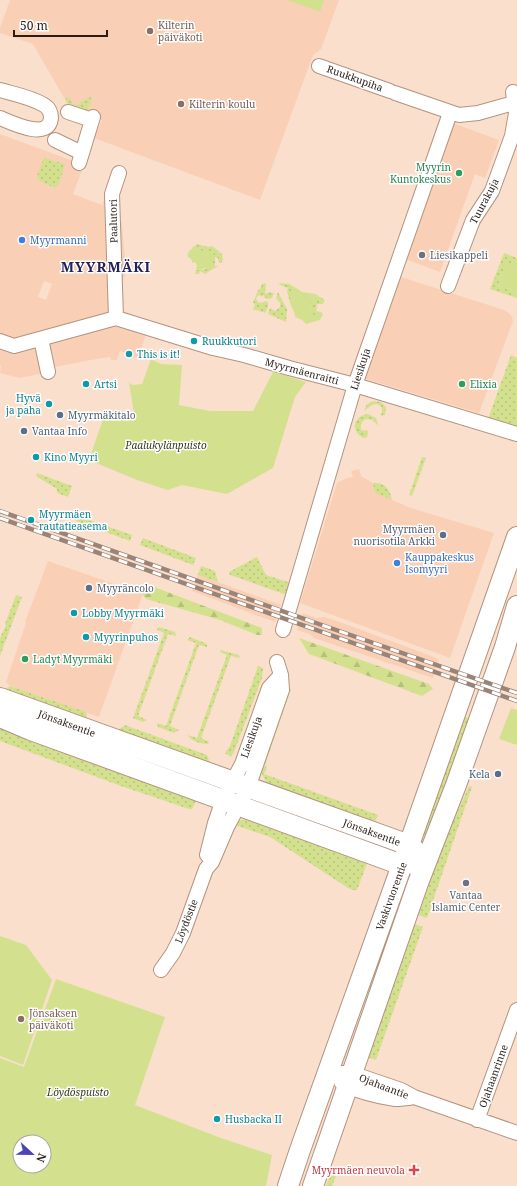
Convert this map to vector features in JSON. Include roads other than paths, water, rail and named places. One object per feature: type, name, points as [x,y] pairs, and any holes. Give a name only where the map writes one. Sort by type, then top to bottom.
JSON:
[{"type":"main road","name":"Vaskivuorentie","points":[[288,1186],[517,537]]},
{"type":"main road","name":"Vaskivuorentie","points":[[313,1186],[426,861],[513,641],[517,606]]},
{"type":"main road","points":[[484,630],[513,641]]},
{"type":"main road","name":"Jönsaksentie","points":[[0,698],[409,845],[426,861]]},
{"type":"main road","name":"Jönsaksentie","points":[[0,717],[31,730],[402,865],[426,861]]},
{"type":"street","name":"Ruukkupiha","points":[[319,66],[458,115],[478,113],[515,97]]},
{"type":"street","points":[[0,90],[45,105],[51,114],[51,120],[45,128],[39,130],[29,129],[0,118]]},
{"type":"street","name":"Tuurakuja","points":[[448,286],[472,220],[492,191],[504,160],[512,136],[516,113],[515,97]]},
{"type":"street","points":[[55,140],[80,158],[92,118],[68,112]]},
{"type":"street","name":"Liesikuja","points":[[283,630],[355,385],[450,113]]},
{"type":"street","name":"Paalutori","points":[[116,318],[112,194],[119,172]]},
{"type":"street","points":[[0,341],[14,346],[116,318]]},
{"type":"street","name":"Myyrmäenraitti","points":[[116,318],[213,348],[355,385],[517,434]]},
{"type":"street","points":[[41,339],[48,372]]},
{"type":"street","name":"Liesikuja","points":[[231,803],[282,690],[279,669]]},
{"type":"street","name":"Löydöstie","points":[[161,970],[173,953],[183,933],[206,869],[212,862],[227,827],[231,803]]},
{"type":"street","name":"Ojahaanrinne","points":[[477,1120],[517,1010]]},
{"type":"street","name":"Ojahaantie","points":[[327,1073],[349,1080],[368,1093],[396,1099],[414,1097],[517,1133]]},
{"type":"railway","points":[[0,511],[517,693]]},
{"type":"railway","points":[[0,518],[517,701]]},
{"type":"place","name":"Kilterin päiväkoti","points":[[150,31]]},
{"type":"place","name":"Kilterin koulu","points":[[181,104]]},
{"type":"place","name":"Myyrin Kuntokeskus","points":[[459,173]]},
{"type":"place","name":"Myyrmanni","points":[[22,240]]},
{"type":"place","name":"Liesikappeli","points":[[422,255]]},
{"type":"place","name":"Ruukkutori","points":[[194,341]]},
{"type":"place","name":"This is it!","points":[[129,354]]},
{"type":"place","name":"Artsi","points":[[86,384]]},
{"type":"place","name":"Elixia","points":[[462,384]]},
{"type":"place","name":"Hyvä ja paha","points":[[49,404]]},
{"type":"place","name":"Myyrmäkitalo","points":[[60,415]]},
{"type":"place","name":"Vantaa Info","points":[[24,431]]},
{"type":"place","name":"Kino Myyri","points":[[36,457]]},
{"type":"place","name":"Myyrmäen rautatieasema","points":[[31,520]]},
{"type":"place","name":"Myyrmäen nuorisotila Arkki","points":[[443,535]]},
{"type":"place","name":"Kauppakeskus Isomyyri","points":[[397,563]]},
{"type":"place","name":"Myyräncolo","points":[[89,588]]},
{"type":"place","name":"Lobby Myyrmäki","points":[[74,613]]},
{"type":"place","name":"Myyrinpuhos","points":[[86,637]]},
{"type":"place","name":"Ladyt Myyrmäki","points":[[25,659]]},
{"type":"place","name":"Kela","points":[[498,774]]},
{"type":"place","name":"Vantaa Islamic Center","points":[[466,883]]},
{"type":"place","name":"Jönsaksen päiväkoti","points":[[21,1019]]},
{"type":"place","name":"Husbacka II","points":[[217,1119]]},
{"type":"place","name":"Myyrmäen neuvola","points":[[414,1170]]},
{"type":"district","name":"MYYRMÄKI","points":[[106,267]]},
{"type":"park label","name":"Paalukylänpuisto","points":[[166,445]]},
{"type":"park label","name":"Löydöspuisto","points":[[78,1092]]}]
